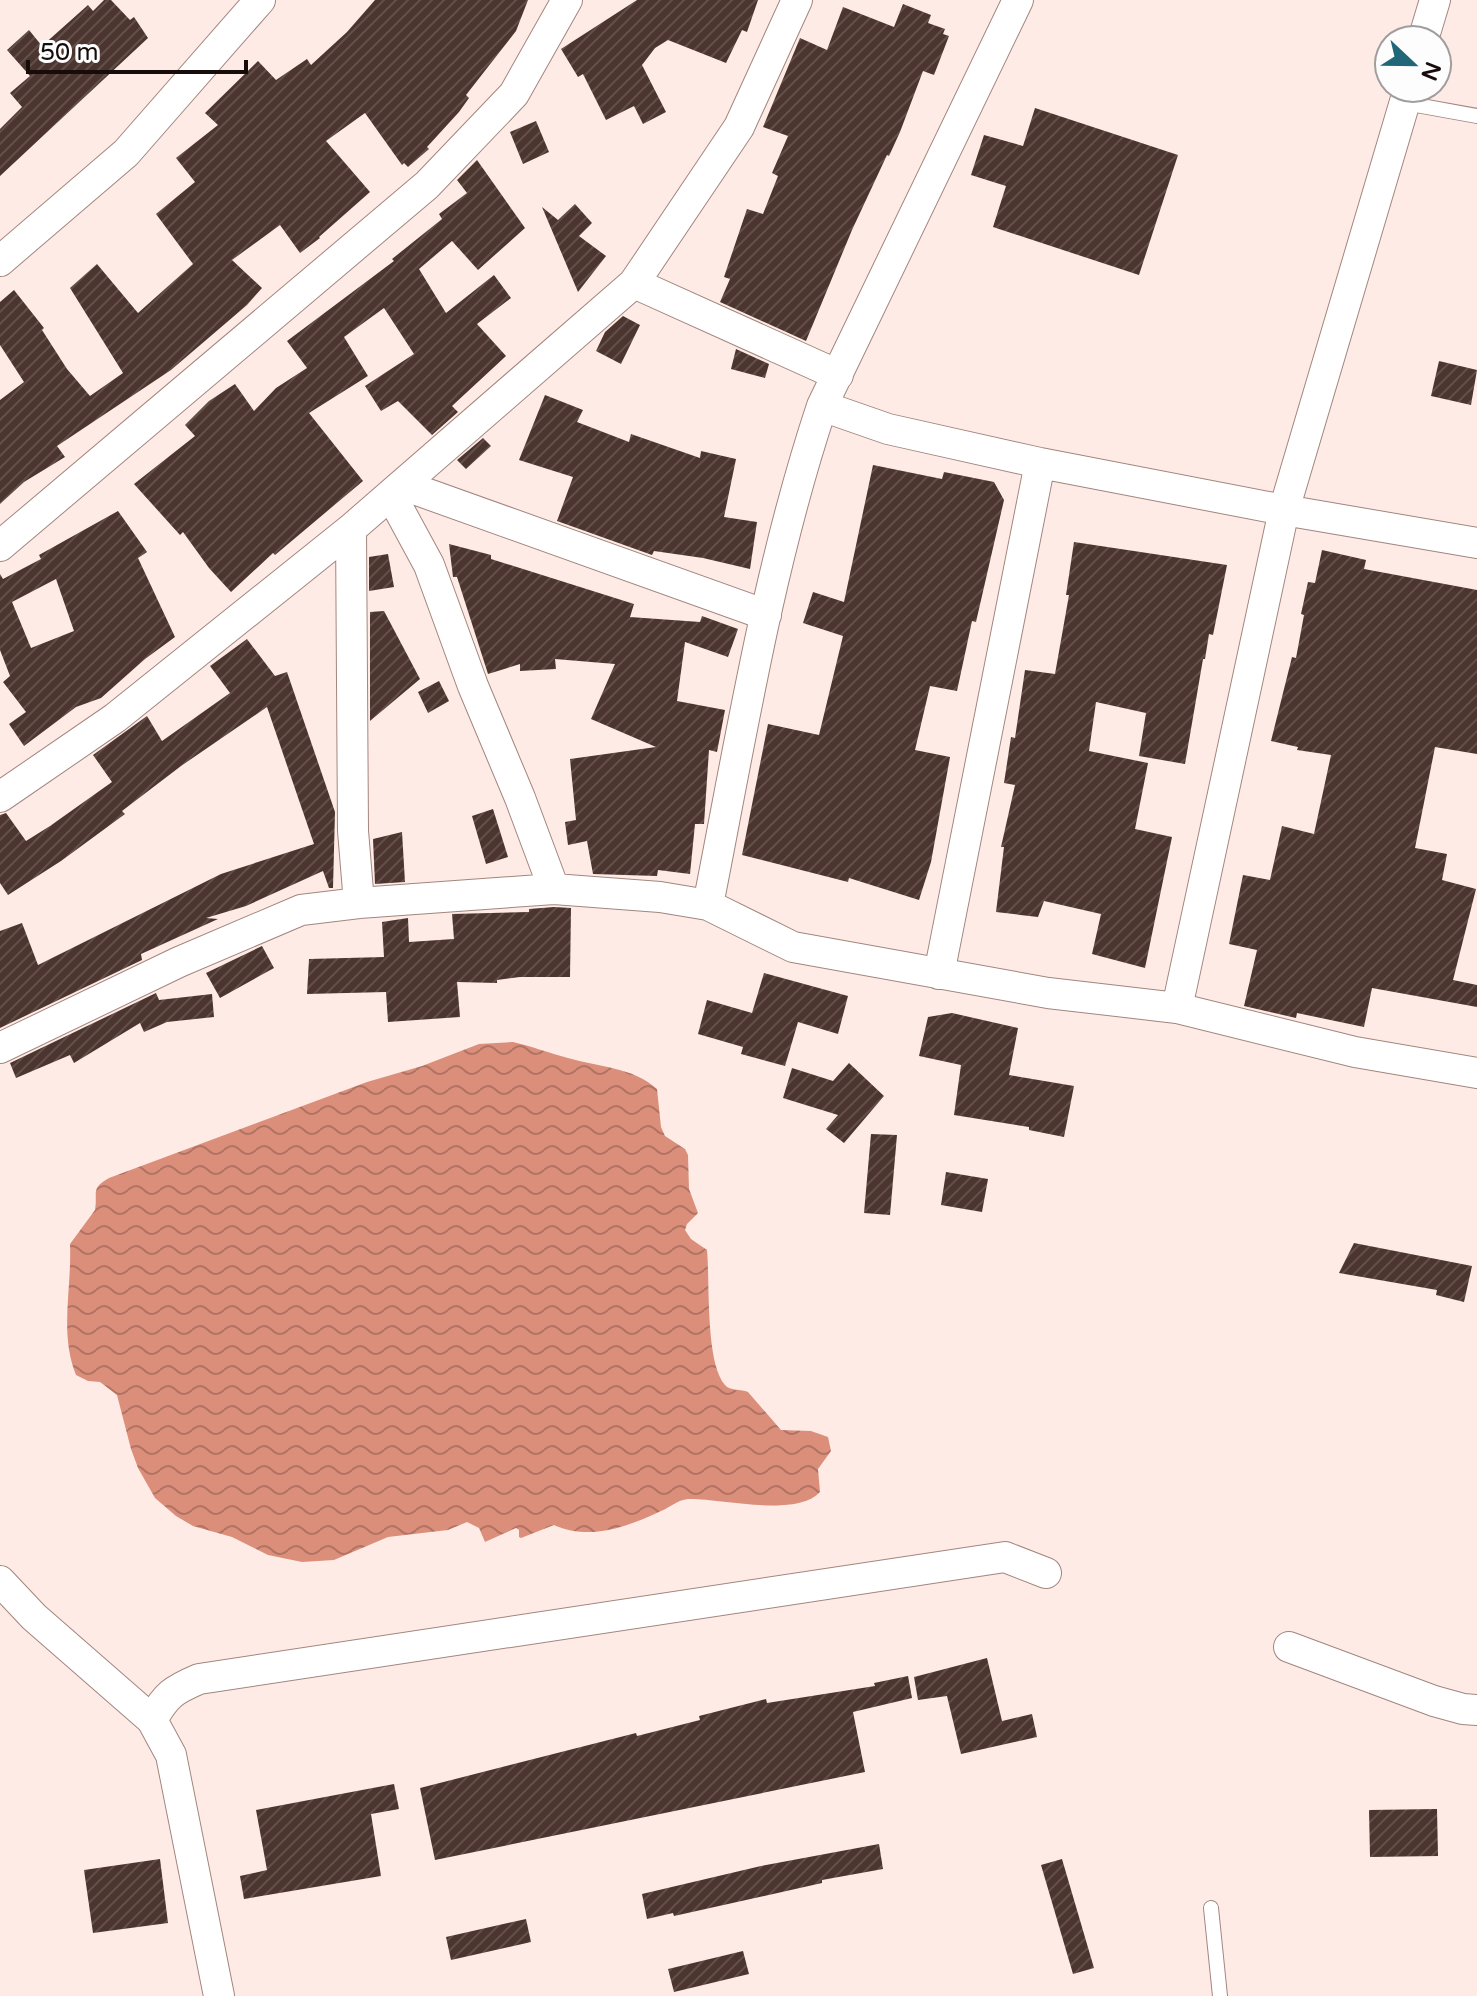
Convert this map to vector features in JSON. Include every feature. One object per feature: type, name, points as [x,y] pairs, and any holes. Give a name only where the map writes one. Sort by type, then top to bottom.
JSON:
[{"type":"street","points":[[0,261],[126,153],[260,0]]},
{"type":"street","points":[[0,546],[427,185],[514,94],[567,0]]},
{"type":"street","points":[[0,797],[115,718],[351,529],[634,283],[739,127],[797,0]]},
{"type":"street","points":[[708,905],[766,615],[801,469],[822,406],[1018,0]]},
{"type":"street","points":[[1428,24],[1435,0]]},
{"type":"street","points":[[1177,1008],[1284,510],[1405,104]]},
{"type":"street","points":[[634,283],[838,375]]},
{"type":"street","points":[[822,406],[888,429],[1040,463],[1477,543]]},
{"type":"street","points":[[939,974],[1040,463]]},
{"type":"street","points":[[397,490],[766,615]]},
{"type":"street","points":[[397,490],[554,889]]},
{"type":"street","points":[[351,529],[353,831],[359,903]]},
{"type":"street","points":[[0,1048],[179,962],[301,910],[554,889],[660,897],[708,905],[793,947],[1048,993],[1177,1008],[1355,1052],[1477,1073]]},
{"type":"street","points":[[152,1720],[164,1699],[176,1689],[199,1679],[1005,1557],[1046,1573]]},
{"type":"street","points":[[0,1581],[34,1617],[152,1720],[171,1755],[219,1996]]},
{"type":"street","points":[[1289,1647],[1434,1701],[1477,1710]]},
{"type":"lane","points":[[1435,104],[1477,116]]},
{"type":"lane","points":[[1211,1908],[1220,1996]]},
{"type":"water","points":[[513,1042],[626,1072],[657,1089],[661,1127],[665,1136],[685,1149],[688,1155],[689,1189],[698,1213],[685,1230],[691,1239],[707,1250],[711,1340],[719,1374],[727,1387],[748,1392],[781,1430],[811,1431],[828,1437],[831,1451],[818,1469],[820,1492],[809,1500],[777,1505],[688,1499],[608,1530],[581,1532],[554,1525],[521,1538],[516,1528],[485,1542],[479,1528],[467,1522],[448,1530],[388,1537],[334,1560],[302,1562],[268,1555],[232,1537],[193,1526],[176,1516],[155,1498],[138,1468],[117,1395],[100,1382],[76,1375],[71,1359],[67,1327],[70,1244],[95,1210],[97,1188],[109,1178],[367,1082],[422,1066],[479,1044]]},
{"type":"building","points":[[104,0],[111,0],[130,20],[134,17],[148,38],[0,176],[0,129],[22,107],[10,93],[30,76],[7,50],[29,30],[42,46],[88,5],[93,11]]},
{"type":"building","points":[[375,0],[528,0],[516,31],[466,95],[469,98],[459,112],[427,147],[429,149],[408,167],[404,163],[402,165],[365,113],[326,141],[370,192],[300,253],[280,225],[232,260],[262,288],[247,305],[171,370],[57,446],[65,457],[24,482],[0,504],[0,400],[24,382],[0,345],[0,302],[14,290],[44,328],[42,330],[67,369],[90,396],[123,373],[70,288],[97,264],[138,313],[193,264],[156,214],[195,182],[176,158],[218,125],[205,113],[258,61],[276,80],[307,59],[311,65],[347,32]]},
{"type":"building","points":[[637,0],[758,0],[747,32],[742,30],[726,63],[668,40],[655,48],[642,65],[666,112],[643,124],[634,106],[606,120],[583,74],[578,77],[561,49]]},
{"type":"building","points":[[903,4],[931,15],[928,23],[945,29],[943,34],[949,36],[934,75],[923,71],[900,132],[852,230],[806,341],[720,302],[730,279],[724,277],[747,209],[763,214],[778,176],[772,173],[788,136],[763,127],[800,38],[827,50],[843,7],[894,27]]},
{"type":"building","points":[[1035,108],[1178,155],[1139,275],[993,227],[1006,186],[971,175],[984,135],[1023,146]]},
{"type":"building","points":[[536,121],[549,152],[523,164],[510,132]]},
{"type":"building","points":[[477,160],[525,228],[478,270],[452,241],[419,269],[446,313],[494,275],[511,298],[477,324],[506,356],[452,406],[458,412],[432,435],[398,401],[381,411],[365,386],[414,354],[384,308],[344,337],[368,376],[309,413],[363,481],[275,555],[273,553],[231,592],[183,532],[180,535],[134,484],[195,436],[185,425],[209,401],[235,384],[254,411],[276,388],[307,368],[287,341],[394,261],[392,259],[442,219],[439,214],[467,193],[457,180]]},
{"type":"building","points":[[575,204],[592,223],[579,236],[606,256],[578,292],[542,207],[558,220]]},
{"type":"building","points":[[623,316],[640,325],[621,364],[596,351],[605,332]]},
{"type":"building","points":[[736,349],[769,364],[765,378],[731,369]]},
{"type":"building","points":[[1439,361],[1477,370],[1471,405],[1431,396]]},
{"type":"building","points":[[545,395],[583,410],[577,422],[629,442],[631,434],[700,458],[701,451],[736,459],[724,517],[757,522],[750,569],[654,551],[652,555],[557,521],[573,477],[519,460]]},
{"type":"building","points":[[483,438],[491,446],[466,469],[457,460]]},
{"type":"building","points":[[873,465],[942,479],[944,472],[994,482],[1004,500],[957,691],[930,686],[915,750],[950,757],[931,862],[919,900],[849,878],[848,882],[742,855],[768,724],[819,735],[843,636],[803,623],[813,592],[844,602]]},
{"type":"building","points":[[118,511],[147,552],[138,558],[175,637],[101,698],[76,707],[24,746],[9,724],[26,712],[3,682],[10,676],[0,650],[0,574],[3,579],[41,559],[39,555]],"holes":[[[56,579],[74,631],[31,648],[12,602]]]},
{"type":"building","points":[[1074,542],[1227,565],[1213,635],[1209,634],[1203,659],[1185,764],[1139,756],[1146,713],[1096,702],[1089,751],[1148,763],[1135,829],[1172,837],[1145,968],[1092,954],[1101,914],[1044,901],[1038,917],[996,912],[1004,847],[1001,847],[1015,785],[1004,783],[1011,737],[1015,738],[1025,670],[1055,674],[1069,595],[1066,595]]},
{"type":"building","points":[[449,544],[491,555],[491,559],[634,604],[630,617],[700,622],[702,616],[738,629],[728,657],[685,642],[677,701],[725,710],[717,752],[709,750],[704,824],[695,824],[690,874],[658,870],[657,876],[593,874],[587,841],[568,845],[565,822],[576,820],[570,759],[656,747],[591,719],[615,664],[555,659],[556,669],[520,671],[520,664],[488,674],[457,577],[453,577]]},
{"type":"building","points":[[1322,550],[1366,560],[1364,569],[1477,590],[1477,754],[1435,747],[1415,848],[1447,854],[1442,880],[1476,889],[1453,980],[1477,985],[1477,1007],[1372,988],[1364,1027],[1297,1013],[1296,1018],[1244,1006],[1257,950],[1229,944],[1243,875],[1270,880],[1282,826],[1314,834],[1331,755],[1297,750],[1298,747],[1271,741],[1292,657],[1296,658],[1308,582],[1315,583]]},
{"type":"building","points":[[388,554],[394,587],[369,591],[369,557]]},
{"type":"building","points":[[384,611],[420,679],[370,721],[370,612]]},
{"type":"building","points":[[247,639],[275,676],[287,672],[335,812],[333,888],[329,888],[323,871],[246,906],[206,918],[218,919],[141,954],[142,960],[0,1028],[0,931],[22,923],[38,965],[221,874],[314,844],[267,707],[181,766],[122,811],[125,814],[61,861],[8,895],[0,883],[0,815],[6,813],[26,841],[112,782],[93,755],[147,716],[162,741],[230,693],[210,666]]},
{"type":"building","points":[[439,681],[449,701],[428,713],[418,692]]},
{"type":"building","points":[[493,809],[508,857],[486,864],[472,816]]},
{"type":"building","points":[[402,832],[405,882],[375,884],[373,839]]},
{"type":"building","points":[[571,908],[570,977],[520,977],[497,980],[497,983],[457,982],[460,1017],[388,1022],[386,992],[307,994],[309,959],[384,957],[382,922],[408,918],[409,942],[454,939],[452,914],[529,912],[529,909]]},
{"type":"building","points":[[262,946],[274,968],[220,998],[206,973]]},
{"type":"building","points":[[764,973],[848,996],[838,1034],[798,1022],[785,1066],[741,1054],[743,1047],[698,1034],[707,1000],[752,1013]]},
{"type":"building","points":[[156,993],[159,1000],[212,994],[214,1017],[167,1022],[144,1032],[140,1023],[74,1063],[70,1055],[16,1078],[10,1063]]},
{"type":"building","points":[[952,1013],[1018,1028],[1009,1075],[1074,1086],[1064,1137],[1029,1130],[1029,1127],[954,1115],[961,1065],[919,1056],[928,1017]]},
{"type":"building","points":[[849,1063],[884,1096],[844,1143],[826,1129],[838,1115],[783,1098],[792,1068],[833,1081]]},
{"type":"building","points":[[871,1134],[897,1135],[890,1215],[864,1213]]},
{"type":"building","points":[[946,1172],[988,1179],[982,1212],[941,1205]]},
{"type":"building","points":[[1354,1243],[1472,1266],[1464,1302],[1436,1295],[1437,1290],[1339,1273]]},
{"type":"building","points":[[987,1658],[1002,1721],[1032,1714],[1037,1737],[961,1754],[947,1696],[918,1700],[914,1677]]},
{"type":"building","points":[[908,1676],[912,1698],[853,1712],[865,1772],[435,1860],[420,1788],[636,1733],[637,1736],[700,1720],[699,1716],[766,1699],[767,1703],[875,1686],[874,1683]]},
{"type":"building","points":[[394,1784],[399,1809],[371,1814],[381,1876],[244,1899],[240,1876],[267,1870],[256,1810]]},
{"type":"building","points":[[1437,1809],[1438,1856],[1370,1857],[1369,1810]]},
{"type":"building","points":[[879,1844],[883,1869],[822,1880],[822,1883],[674,1916],[673,1913],[647,1919],[642,1894],[761,1866]]},
{"type":"building","points":[[160,1859],[168,1923],[93,1933],[84,1870]]},
{"type":"building","points":[[1062,1859],[1094,1968],[1073,1974],[1041,1865]]},
{"type":"building","points":[[526,1919],[531,1942],[451,1960],[446,1937]]},
{"type":"building","points":[[743,1951],[749,1974],[674,1992],[668,1969]]}]
